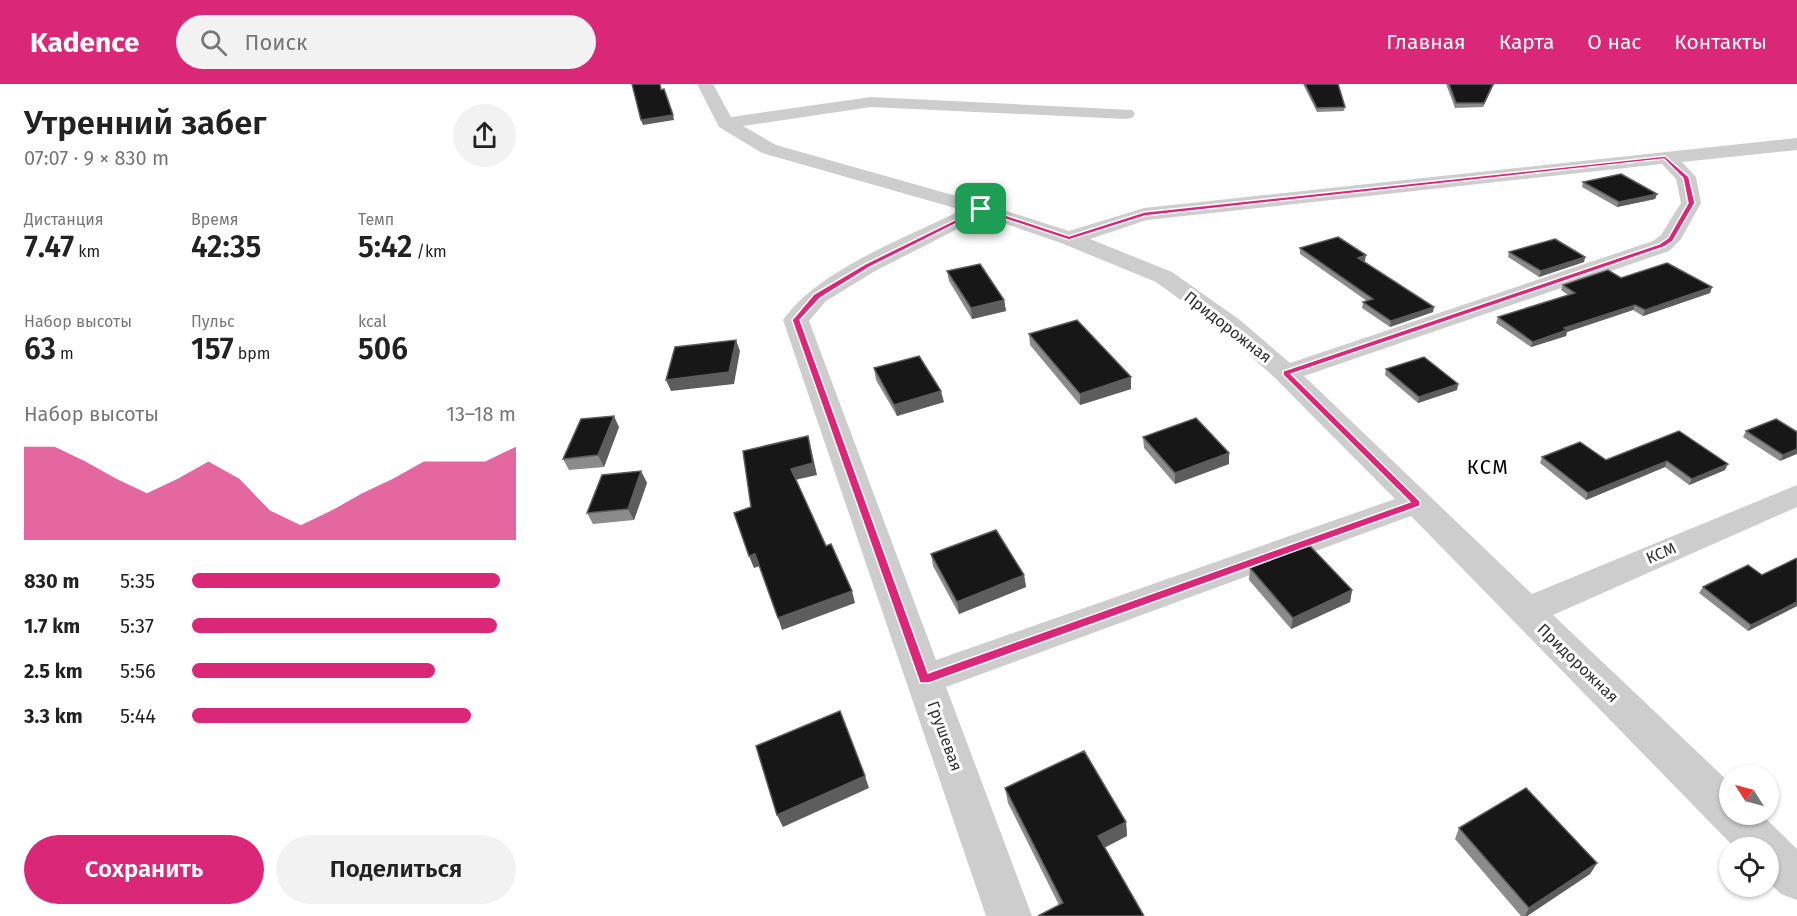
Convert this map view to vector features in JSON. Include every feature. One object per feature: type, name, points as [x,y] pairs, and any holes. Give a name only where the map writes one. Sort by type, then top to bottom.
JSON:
[{"type":"street","points":[[705,84],[725,123],[871,102],[1126,114]]},
{"type":"street","points":[[871,102],[902,84]]},
{"type":"street","name":"Придорожная","points":[[725,123],[769,149],[981,209],[1069,238],[1164,277],[1231,325],[1286,373],[1525,612],[1719,801]]},
{"type":"street","points":[[1069,238],[1144,214],[1797,144]]},
{"type":"street","points":[[1286,373],[1661,246],[1670,239],[1691,203],[1686,177],[1665,158]]},
{"type":"street","name":"Грушевая","points":[[981,209],[867,266],[817,296],[796,320],[1009,916]]},
{"type":"street","name":"КСМ","points":[[1525,612],[1797,495]]},
{"type":"street","points":[[925,679],[1416,503]]},
{"type":"street","name":"Придорожная","points":[[1743,825],[1754,837]]},
{"type":"street","points":[[1779,862],[1797,879]]},
{"type":"building","points":[[632,84],[660,84],[673,115],[641,120]]},
{"type":"building","points":[[1305,84],[1338,84],[1345,107],[1317,108]]},
{"type":"building","points":[[1449,84],[1493,84],[1484,103],[1456,103]]},
{"type":"building","points":[[1621,174],[1657,194],[1619,202],[1583,182]]},
{"type":"building","points":[[1338,237],[1366,255],[1358,258],[1434,307],[1391,321],[1363,302],[1373,299],[1300,248]]},
{"type":"building","points":[[1555,239],[1585,257],[1541,271],[1509,252]]},
{"type":"building","points":[[1667,263],[1712,287],[1645,310],[1635,305],[1564,328],[1567,330],[1533,342],[1498,317],[1575,293],[1563,285],[1608,270],[1621,278]]},
{"type":"building","points":[[980,264],[1004,300],[971,308],[947,271]]},
{"type":"building","points":[[1077,320],[1131,377],[1080,394],[1029,334]]},
{"type":"building","points":[[736,340],[729,372],[666,380],[675,347]]},
{"type":"building","points":[[919,356],[941,391],[894,405],[874,368]]},
{"type":"building","points":[[1424,357],[1458,384],[1419,397],[1386,369]]},
{"type":"building","points":[[614,416],[598,455],[563,459],[581,419]]},
{"type":"building","points":[[1196,418],[1229,453],[1175,473],[1143,437]]},
{"type":"building","points":[[1776,419],[1797,432],[1797,449],[1783,455],[1746,431]]},
{"type":"building","points":[[1679,431],[1728,464],[1692,479],[1667,461],[1588,493],[1542,457],[1580,442],[1606,460]]},
{"type":"building","points":[[808,436],[813,463],[791,469],[826,546],[831,544],[852,591],[778,618],[755,554],[749,556],[734,513],[751,507],[743,451]]},
{"type":"building","points":[[641,471],[628,509],[587,513],[602,475]]},
{"type":"building","points":[[996,530],[1024,575],[957,602],[931,554]]},
{"type":"building","points":[[1309,545],[1352,590],[1293,618],[1250,568]]},
{"type":"building","points":[[1797,558],[1797,602],[1751,625],[1703,587],[1748,565],[1762,575]]},
{"type":"building","points":[[840,711],[865,776],[777,815],[756,746]]},
{"type":"building","points":[[1084,751],[1126,822],[1098,836],[1144,916],[1038,916],[1063,903],[1005,788]]},
{"type":"building","points":[[1526,788],[1597,863],[1529,908],[1459,828]]},
{"type":"district","name":"КСМ","points":[[1488,467]]},
{"type":"route","points":[[1665,158],[1686,177],[1691,203],[1670,239],[1661,246],[1286,373],[1416,503],[925,679],[796,320],[817,296],[867,266],[981,209],[1069,238],[1144,214],[1665,158]]}]
